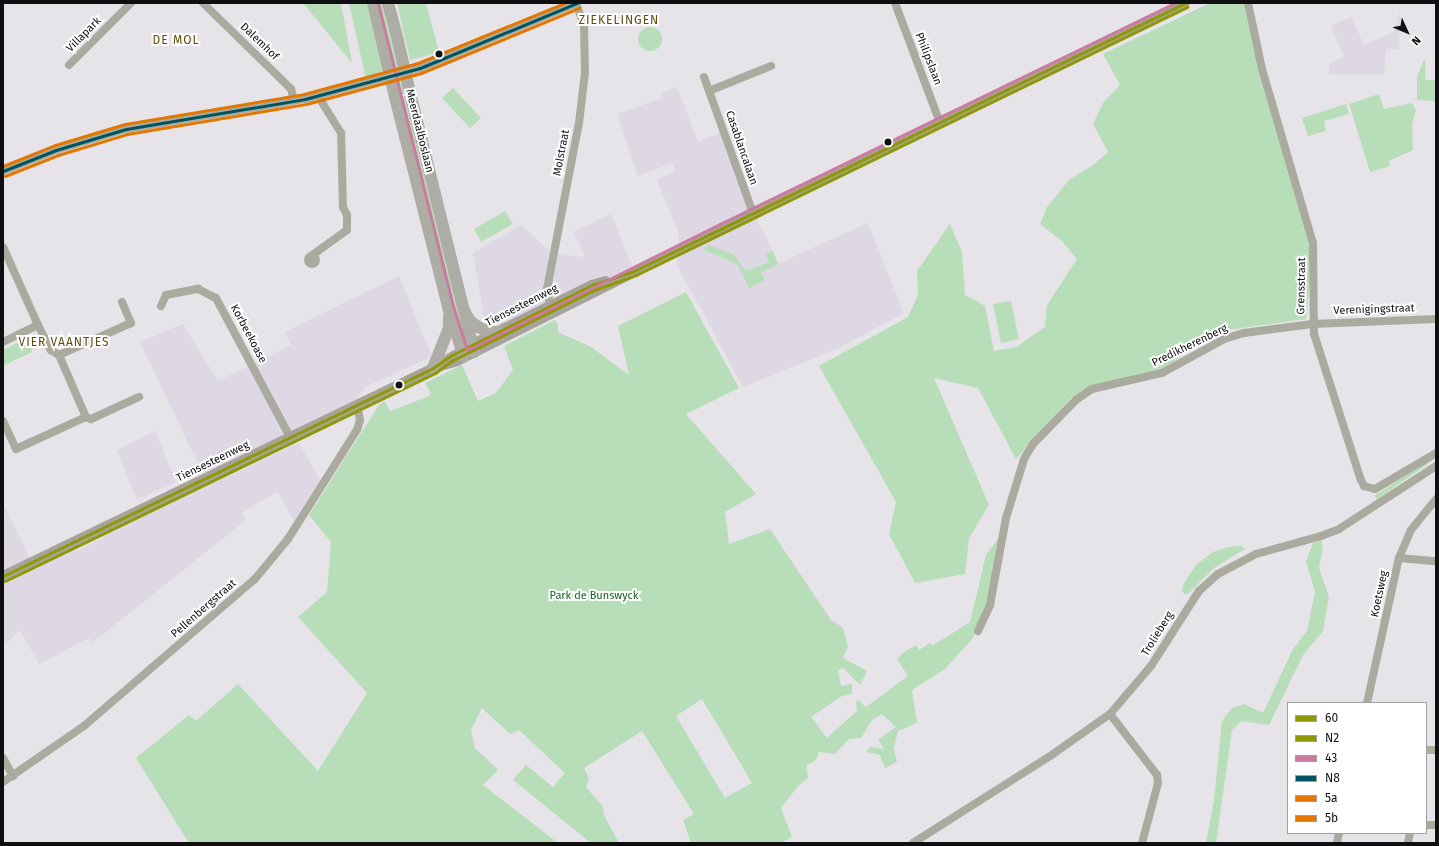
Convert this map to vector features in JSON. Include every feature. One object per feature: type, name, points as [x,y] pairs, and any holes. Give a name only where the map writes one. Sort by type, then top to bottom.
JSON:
[{"type":"highway","name":"Meerdaalboslaan","points":[[373,3],[448,307],[468,351]]},
{"type":"highway","name":"Meerdaalboslaan","points":[[388,3],[461,303],[468,351]]},
{"type":"highway","points":[[461,303],[469,320],[485,331],[498,332]]},
{"type":"highway","points":[[433,368],[449,328],[448,307]]},
{"type":"main road","name":"Tiensesteenweg","points":[[3,576],[1185,3]]},
{"type":"main road","name":"Tiensesteenweg","points":[[468,351],[498,332],[550,305],[592,285],[626,275]]},
{"type":"street","name":"Villapark","points":[[69,65],[131,3]]},
{"type":"street","name":"Dalemhof","points":[[203,3],[291,89],[294,100]]},
{"type":"street","points":[[3,171],[56,150],[126,129],[318,96],[437,62],[577,3]]},
{"type":"street","name":"Molstraat","points":[[550,305],[547,289],[579,123],[584,73],[584,26],[577,3]]},
{"type":"street","name":"Philipslaan","points":[[895,3],[940,122]]},
{"type":"street","name":"Grensstraat","points":[[1248,3],[1262,69],[1313,243],[1312,324],[1364,486],[1375,489],[1381,487],[1436,453]]},
{"type":"street","points":[[709,91],[771,66]]},
{"type":"street","name":"Casablancalaan","points":[[704,77],[753,213]]},
{"type":"street","points":[[311,256],[347,230],[347,215],[343,207],[341,133],[337,123],[319,102],[318,96]]},
{"type":"street","points":[[3,247],[38,325],[51,350],[59,355],[86,417]]},
{"type":"street","name":"Korbeekoase","points":[[161,306],[166,295],[198,289],[216,298],[290,438]]},
{"type":"street","points":[[59,355],[130,323],[122,302]]},
{"type":"street","name":"Verenigingstraat","points":[[1312,324],[1436,319]]},
{"type":"street","name":"Predikherenberg","points":[[978,631],[990,605],[1006,518],[1024,459],[1033,444],[1076,400],[1092,389],[1162,373],[1224,339],[1244,333],[1312,324]]},
{"type":"street","points":[[3,342],[38,325]]},
{"type":"street","points":[[3,421],[16,448],[86,417],[91,419],[139,397]]},
{"type":"street","name":"Pellenbergstraat","points":[[3,782],[84,726],[255,579],[288,539],[357,430],[360,420],[357,404]]},
{"type":"street","name":"Trolieberg","points":[[917,842],[1053,754],[1110,714],[1151,666],[1199,591],[1218,574],[1256,554],[1321,536],[1339,529],[1436,466]]},
{"type":"street","name":"Koetsweg","points":[[1367,702],[1399,558],[1411,530],[1436,499]]},
{"type":"street","points":[[1399,558],[1436,561]]},
{"type":"street","points":[[1110,714],[1157,775],[1158,783],[1142,843]]},
{"type":"street","points":[[3,758],[12,776]]},
{"type":"shaded area","points":[[1400,11],[1399,49],[1386,49],[1384,75],[1329,74],[1329,64],[1344,56],[1331,26],[1351,17],[1364,45],[1394,32]]},
{"type":"shaded area","points":[[677,87],[698,142],[724,131],[753,213],[779,263],[868,223],[904,313],[839,348],[743,387],[677,265],[679,234],[657,180],[675,171],[672,163],[638,176],[617,114],[662,98],[660,93]]},
{"type":"shaded area","points":[[611,214],[634,271],[496,341],[483,313],[473,253],[521,225],[552,254],[585,257],[574,232]]},
{"type":"shaded area","points":[[399,276],[431,354],[428,358],[365,387],[357,398],[357,405],[227,468],[201,470],[140,342],[183,324],[218,381],[291,345],[285,332]]},
{"type":"shaded area","points":[[155,431],[176,482],[137,500],[117,450]]},
{"type":"shaded area","points":[[299,443],[320,480],[294,522],[278,492],[242,512],[246,520],[92,643],[89,638],[39,664],[20,630],[3,646],[3,504],[32,562],[60,549],[76,551],[103,538],[99,530],[179,491],[213,483]]},
{"type":"green space","points":[[303,3],[341,3],[352,63]]},
{"type":"green space","points":[[349,3],[367,3],[383,73],[366,79]]},
{"type":"green space","points":[[379,3],[385,3],[465,334],[460,336]]},
{"type":"green space","points":[[397,3],[426,3],[439,52],[410,60]]},
{"type":"green space","points":[[1210,3],[1244,3],[1263,88],[1303,216],[1309,244],[1311,271],[1306,319],[1219,331],[1164,368],[1094,386],[1072,397],[1016,459],[978,388],[934,378],[989,505],[969,538],[965,574],[915,583],[889,534],[896,502],[819,366],[908,317],[918,295],[917,271],[950,224],[962,252],[965,295],[985,306],[994,351],[1016,347],[1045,327],[1047,305],[1077,259],[1062,241],[1040,224],[1047,207],[1069,180],[1093,165],[1108,152],[1093,124],[1103,103],[1120,85],[1103,54]]},
{"type":"green space","points":[[650,27],[659,30],[662,39],[659,48],[650,51],[641,48],[638,39],[641,30]]},
{"type":"green space","points":[[1425,58],[1425,80],[1436,80],[1436,101],[1417,100],[1417,76]]},
{"type":"green space","points":[[453,88],[481,118],[470,128],[442,98]]},
{"type":"green space","points":[[1379,94],[1384,109],[1412,103],[1416,110],[1412,124],[1413,150],[1389,161],[1390,166],[1370,172],[1349,104]]},
{"type":"green space","points":[[1346,104],[1349,114],[1324,121],[1326,131],[1308,136],[1302,118]]},
{"type":"green space","points":[[505,211],[513,224],[481,242],[474,229]]},
{"type":"green space","points":[[709,245],[733,254],[746,271],[769,262],[766,254],[772,251],[778,264],[749,279],[761,273],[765,280],[749,288],[737,264],[706,251],[704,248]]},
{"type":"green space","name":"Park de Bunswyck","points":[[686,292],[739,388],[686,414],[756,494],[725,512],[729,544],[770,529],[831,620],[843,628],[848,647],[843,658],[867,671],[860,685],[843,668],[838,671],[841,686],[852,684],[852,694],[842,696],[811,717],[827,738],[857,711],[856,702],[859,700],[866,707],[908,676],[897,659],[903,653],[916,645],[919,650],[930,643],[932,646],[970,622],[986,555],[1000,536],[983,620],[973,638],[945,669],[912,690],[917,723],[898,731],[894,748],[897,762],[885,768],[880,755],[866,752],[870,747],[884,749],[878,740],[896,727],[882,714],[872,720],[861,738],[849,739],[835,754],[819,752],[816,760],[806,766],[808,778],[798,786],[781,808],[792,837],[781,843],[691,843],[683,820],[694,814],[642,731],[584,768],[589,779],[586,787],[603,807],[604,815],[619,843],[591,843],[513,780],[526,765],[553,787],[565,773],[519,730],[510,734],[482,708],[471,730],[475,748],[498,770],[483,785],[558,843],[189,843],[136,758],[189,715],[196,721],[238,684],[318,771],[367,693],[298,617],[327,592],[331,542],[309,515],[379,405],[385,401],[390,411],[427,397],[431,394],[425,383],[462,365],[478,401],[496,393],[513,370],[504,346],[555,320],[558,324],[558,332],[591,347],[629,375],[618,326]],"holes":[[[702,699],[752,783],[725,798],[676,716]]]},
{"type":"green space","points":[[1011,301],[1019,339],[1001,343],[993,304]]},
{"type":"green space","points":[[33,335],[38,345],[31,347],[32,352],[3,366],[3,350]]},
{"type":"green space","points":[[1436,456],[1427,465],[1377,499],[1374,496]]},
{"type":"green space","points":[[1321,540],[1323,547],[1319,568],[1329,597],[1323,631],[1303,655],[1269,725],[1241,721],[1232,730],[1216,843],[1206,843],[1214,800],[1222,721],[1232,708],[1244,704],[1263,713],[1293,649],[1307,631],[1315,592],[1306,561],[1313,543]]},
{"type":"green space","points":[[1241,546],[1245,549],[1214,568],[1188,594],[1184,594],[1182,590],[1184,583],[1196,565],[1213,552],[1227,547]]},
{"type":"transit line","name":"43","points":[[378,3],[453,306],[467,350],[726,221],[1174,3]]},
{"type":"transit line","name":"5b","points":[[3,166],[55,145],[125,124],[304,94],[418,63],[564,3]]},
{"type":"transit line","name":"N8","points":[[3,171],[56,150],[126,129],[305,99],[420,68],[577,3]]},
{"type":"transit line","name":"60","points":[[3,576],[433,368],[450,356],[592,285],[634,271],[1185,3]]},
{"type":"transit line","name":"N2","points":[[5,581],[435,373],[453,360],[594,290],[636,275],[1187,7]]},
{"type":"transit line","name":"5a","points":[[5,176],[58,155],[127,134],[306,104],[421,73],[579,8]]},
{"type":"district","name":"ZIEKELINGEN","points":[[619,21]]},
{"type":"district","name":"DE MOL","points":[[176,41]]},
{"type":"district","name":"VIER VAANTJES","points":[[64,343]]}]
